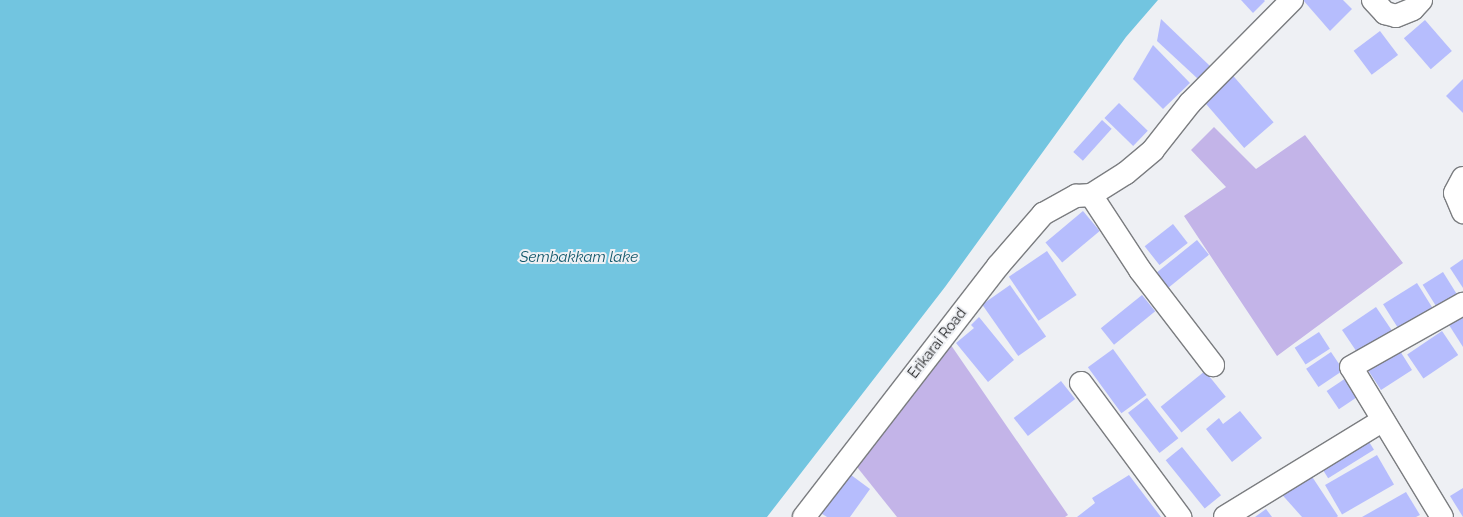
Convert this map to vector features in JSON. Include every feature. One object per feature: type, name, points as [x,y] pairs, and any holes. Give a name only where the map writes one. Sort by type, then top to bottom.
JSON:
[{"type":"street","points":[[1213,366],[1140,270],[1090,195],[1126,173],[1153,150],[1190,104],[1292,0]]},
{"type":"street","points":[[1373,0],[1385,12],[1396,16],[1413,10],[1421,0]]},
{"type":"street","points":[[1463,178],[1455,193],[1463,212]]},
{"type":"street","name":"Erikarai Road","points":[[804,517],[998,266],[1043,214],[1076,196],[1090,195]]},
{"type":"street","points":[[1442,517],[1351,367],[1463,304]]},
{"type":"street","points":[[1081,383],[1180,517]]},
{"type":"street","points":[[1225,517],[1383,420]]},
{"type":"shaded area","points":[[1214,127],[1256,169],[1305,135],[1403,263],[1277,356],[1184,216],[1226,187],[1191,150]]},
{"type":"shaded area","points":[[944,335],[1068,515],[1065,517],[897,517],[849,457]]},
{"type":"water","name":"Sembakkam lake","points":[[0,0],[1158,0],[1126,37],[945,287],[767,517],[0,517]]},
{"type":"building","points":[[1241,0],[1264,0],[1265,1],[1253,13]]},
{"type":"building","points":[[1303,0],[1343,0],[1352,9],[1330,31]]},
{"type":"building","points":[[1161,19],[1210,66],[1198,79],[1157,41]]},
{"type":"building","points":[[1425,20],[1452,51],[1431,69],[1404,38]]},
{"type":"building","points":[[1380,31],[1398,55],[1372,75],[1354,51]]},
{"type":"building","points":[[1153,45],[1190,83],[1163,109],[1133,79]]},
{"type":"building","points":[[1229,71],[1274,122],[1244,148],[1200,97]]},
{"type":"building","points":[[1463,79],[1463,113],[1446,96]]},
{"type":"building","points":[[1119,103],[1148,131],[1133,146],[1104,118]]},
{"type":"building","points":[[1102,120],[1112,129],[1083,161],[1073,152]]},
{"type":"building","points":[[1083,211],[1100,231],[1062,262],[1045,242]]},
{"type":"building","points":[[1173,224],[1188,243],[1159,265],[1145,246]]},
{"type":"building","points":[[1197,240],[1209,255],[1166,289],[1154,275]]},
{"type":"building","points":[[1047,251],[1077,295],[1039,321],[1009,277]]},
{"type":"building","points":[[1463,259],[1463,288],[1450,268]]},
{"type":"building","points":[[1443,272],[1458,296],[1437,308],[1423,285]]},
{"type":"building","points":[[1417,283],[1434,310],[1400,331],[1383,304]]},
{"type":"building","points":[[1010,285],[1046,337],[1018,356],[982,305]]},
{"type":"building","points":[[1142,295],[1155,311],[1114,345],[1101,328]]},
{"type":"building","points":[[1376,307],[1394,334],[1360,356],[1342,330]]},
{"type":"building","points":[[1463,316],[1463,347],[1449,325]]},
{"type":"building","points":[[979,317],[1014,360],[988,382],[956,343],[974,328],[971,325]]},
{"type":"building","points":[[1442,331],[1458,355],[1423,379],[1407,354]]},
{"type":"building","points":[[1319,332],[1330,349],[1306,365],[1295,348]]},
{"type":"building","points":[[1113,349],[1147,395],[1121,413],[1088,367]]},
{"type":"building","points":[[1400,351],[1412,370],[1381,390],[1364,364],[1381,353],[1386,361]]},
{"type":"building","points":[[1331,352],[1343,370],[1318,387],[1306,369]]},
{"type":"building","points":[[1205,371],[1226,397],[1181,433],[1161,407]]},
{"type":"building","points":[[1349,376],[1361,394],[1339,409],[1327,391]]},
{"type":"building","points":[[1061,381],[1075,399],[1028,436],[1014,418]]},
{"type":"building","points":[[1147,398],[1178,438],[1159,453],[1128,413]]},
{"type":"building","points":[[1240,411],[1262,438],[1232,462],[1206,429],[1219,418],[1223,424]]},
{"type":"building","points":[[1366,437],[1374,450],[1328,478],[1320,466]]},
{"type":"building","points":[[1182,447],[1221,495],[1205,508],[1166,460]]},
{"type":"building","points":[[1377,455],[1394,484],[1342,514],[1325,485]]},
{"type":"building","points":[[1307,469],[1338,516],[1337,517],[1302,517],[1277,489]]},
{"type":"building","points":[[847,472],[870,489],[850,517],[827,517],[819,512]]},
{"type":"building","points":[[1129,475],[1161,517],[1077,517],[1095,503],[1092,498]]},
{"type":"building","points":[[1463,488],[1463,517],[1450,496]]},
{"type":"building","points":[[1406,492],[1420,515],[1416,517],[1362,517]]},
{"type":"building","points":[[1266,509],[1272,517],[1255,517]]}]
